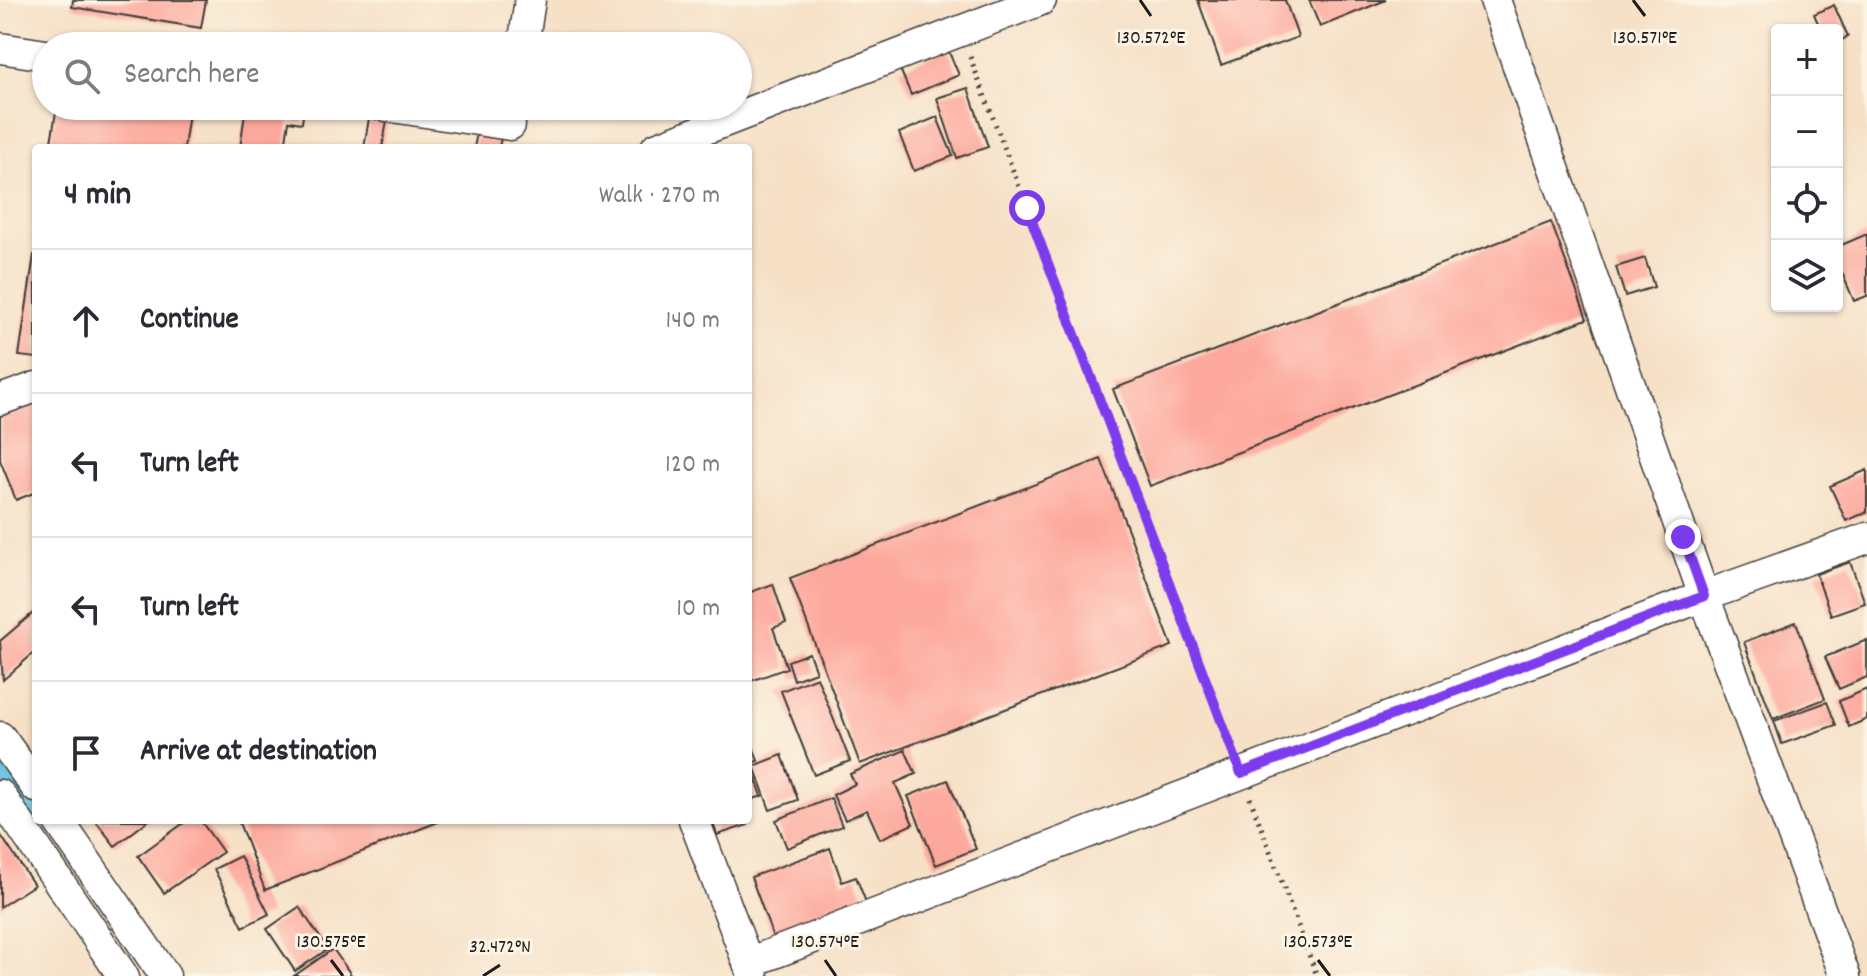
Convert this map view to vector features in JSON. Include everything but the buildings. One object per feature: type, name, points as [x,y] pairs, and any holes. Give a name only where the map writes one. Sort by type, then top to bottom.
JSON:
[{"type":"street","points":[[525,32],[530,0]]},
{"type":"street","points":[[752,111],[1041,0]]},
{"type":"street","points":[[1495,0],[1704,596],[1845,976]]},
{"type":"street","points":[[0,48],[32,53]]},
{"type":"street","points":[[474,120],[511,126]]},
{"type":"street","points":[[666,144],[728,120]]},
{"type":"street","points":[[0,400],[32,388]]},
{"type":"street","points":[[696,824],[751,970],[1241,773],[1704,596],[1867,538]]},
{"type":"street","points":[[0,737],[32,781]]},
{"type":"street","points":[[0,795],[123,976]]},
{"type":"street","points":[[61,824],[165,976]]},
{"type":"path","points":[[959,30],[1317,976]]},
{"type":"waterway","points":[[8,766],[32,802]]},
{"type":"route","points":[[1027,208],[1241,773],[1704,596],[1683,537]]}]
